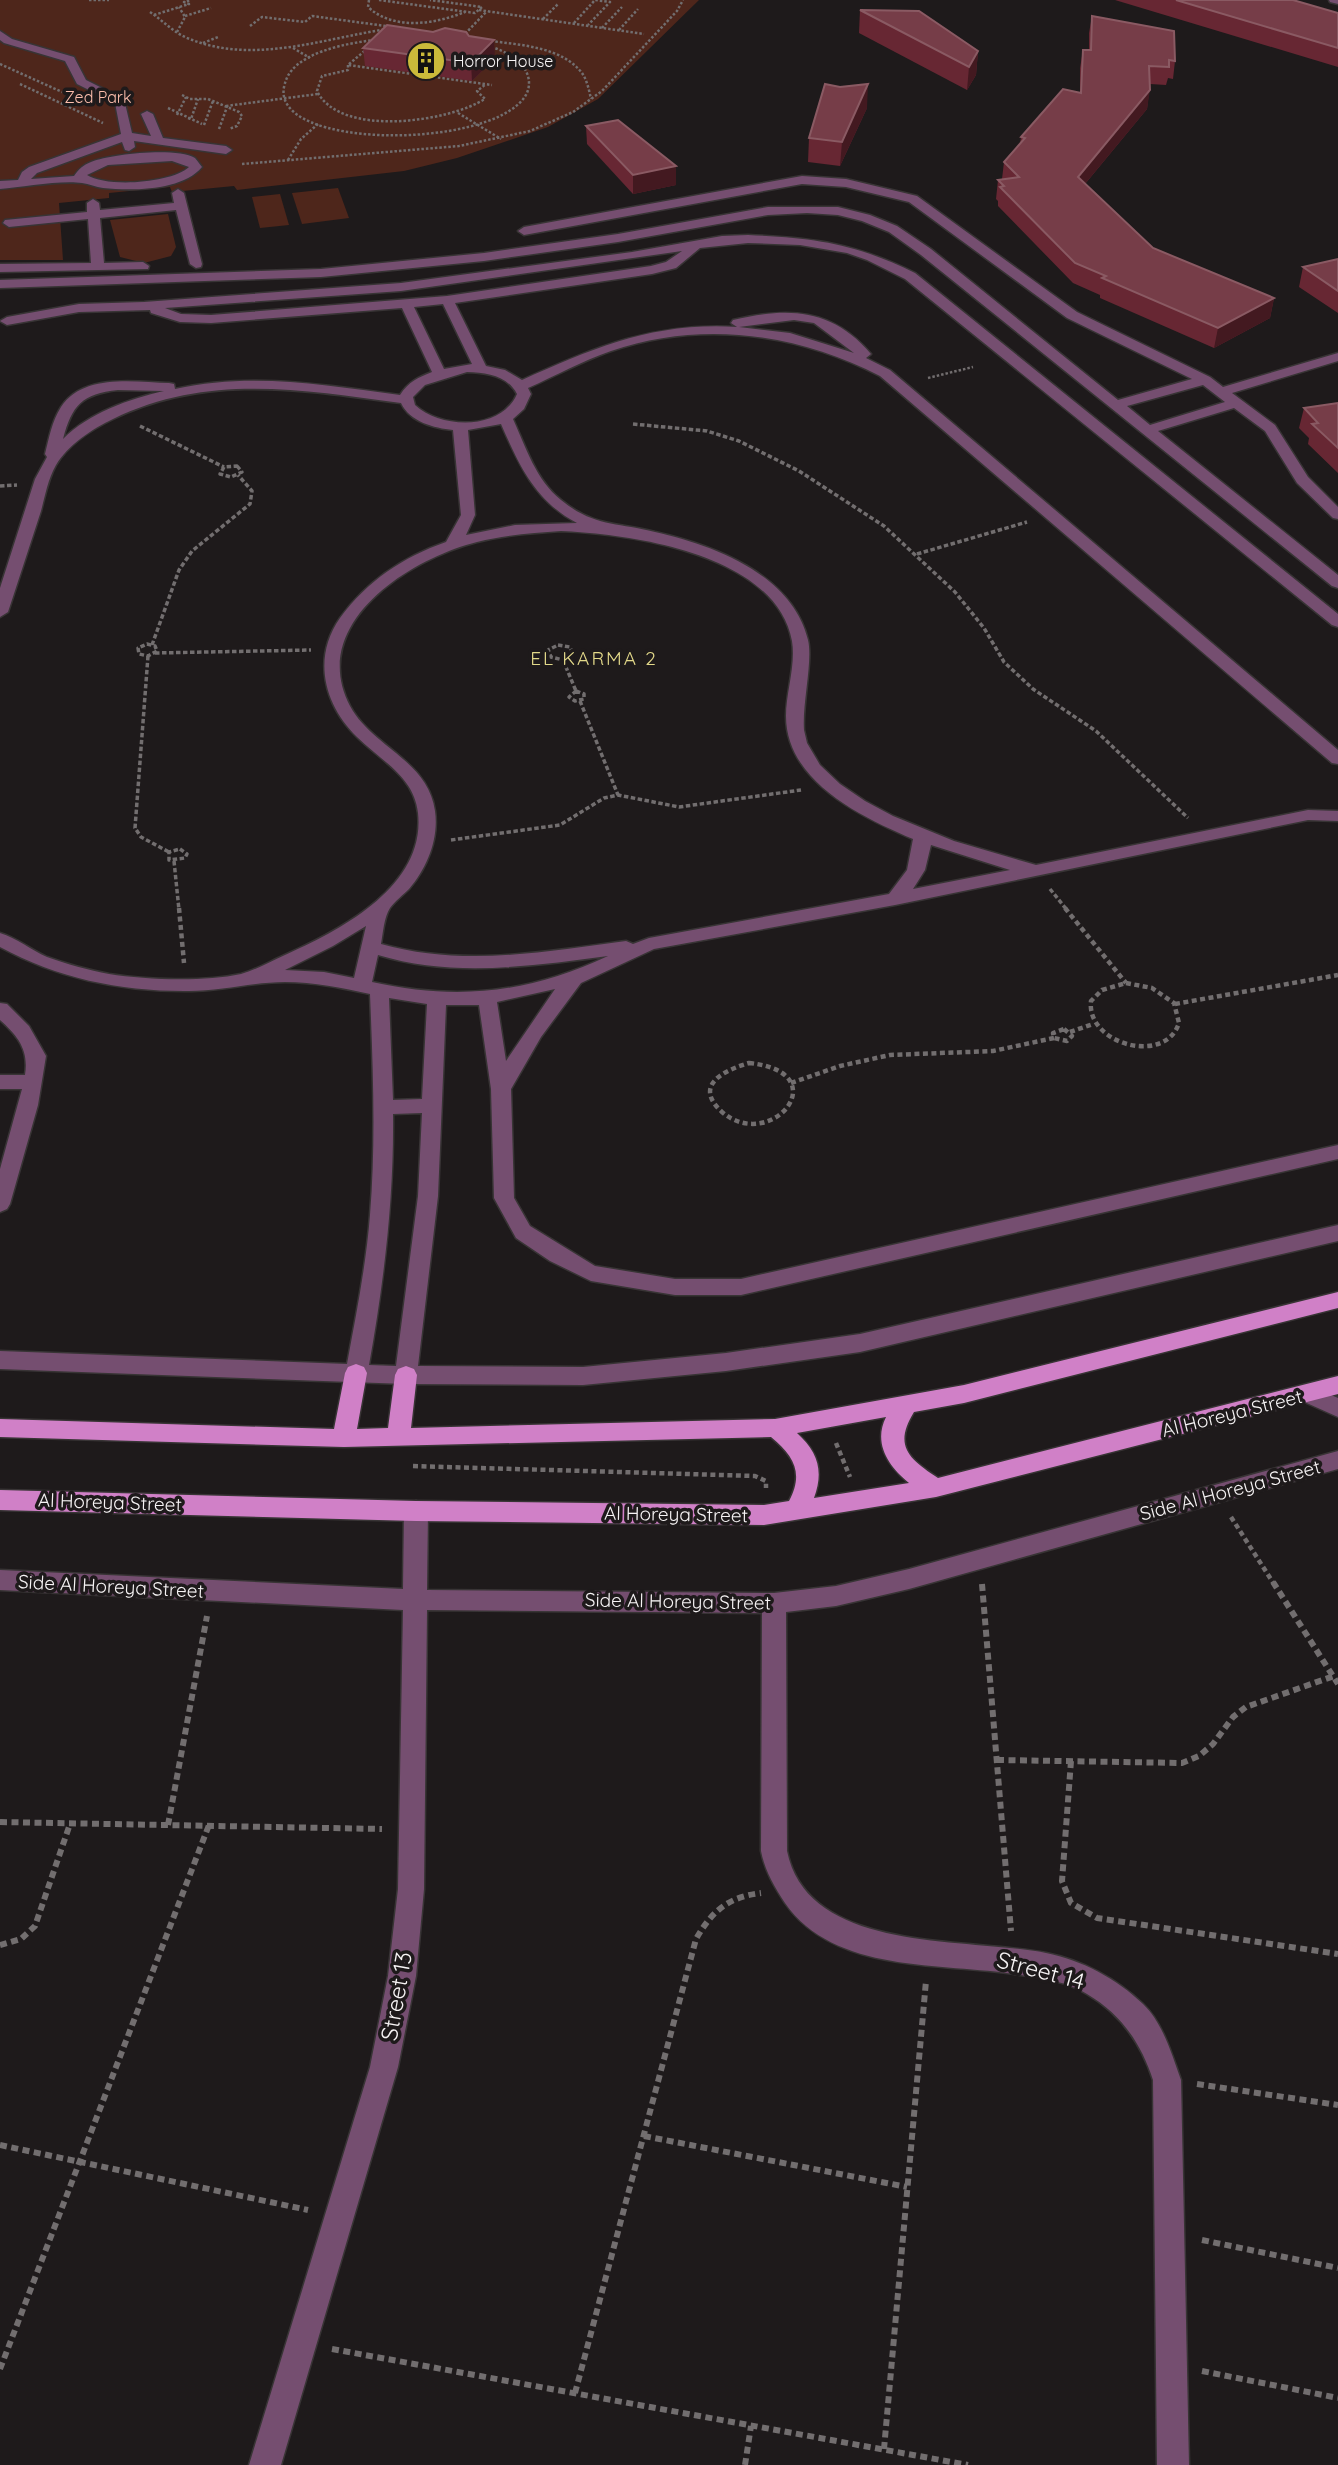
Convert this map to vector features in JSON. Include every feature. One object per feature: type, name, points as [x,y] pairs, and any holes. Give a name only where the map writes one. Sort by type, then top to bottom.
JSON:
[{"type":"main road","points":[[0,1428],[344,1438],[775,1428],[964,1394],[1338,1300]]},
{"type":"main road","points":[[344,1438],[356,1373]]},
{"type":"main road","points":[[398,1437],[406,1375]]},
{"type":"main road","name":"Al Horeya Street","points":[[0,1500],[415,1511],[764,1515],[936,1488],[1338,1385]]},
{"type":"main road","points":[[905,1406],[893,1427],[895,1451],[910,1473],[936,1488]]},
{"type":"main road","points":[[775,1428],[797,1444],[810,1466],[808,1490],[795,1512]]},
{"type":"street","points":[[0,34],[8,41],[70,59],[81,82],[120,101],[131,160]]},
{"type":"street","points":[[147,114],[158,139]]},
{"type":"street","points":[[23,184],[26,175],[33,170],[126,135],[226,150]]},
{"type":"street","points":[[0,185],[86,181],[174,181],[188,177],[196,167],[191,161],[179,158],[131,160],[89,166],[80,172],[86,181],[94,215],[98,267]]},
{"type":"street","points":[[524,231],[802,180],[846,183],[912,199],[1090,326],[1205,380],[1236,402],[1270,428],[1302,480],[1338,515]]},
{"type":"street","points":[[174,181],[196,264]]},
{"type":"street","points":[[9,223],[182,206]]},
{"type":"street","points":[[0,285],[259,276],[484,257],[618,238],[746,215],[807,209],[838,211],[893,229],[890,249],[910,276],[1338,622]]},
{"type":"street","points":[[746,215],[748,239]]},
{"type":"street","points":[[2,235],[95,229]]},
{"type":"street","points":[[4,323],[79,307],[144,306],[401,287],[748,239],[890,249],[1115,405],[1338,583]]},
{"type":"street","points":[[144,306],[171,316],[201,320],[447,300],[652,271],[678,261],[699,244]]},
{"type":"street","points":[[0,268],[245,264],[255,268],[259,276]]},
{"type":"street","points":[[79,307],[67,303],[64,295],[71,288],[85,283]]},
{"type":"street","points":[[0,285],[19,300],[19,309],[4,323]]},
{"type":"street","points":[[447,300],[481,369]]},
{"type":"street","points":[[406,303],[439,372]]},
{"type":"street","points":[[521,386],[619,344],[777,316],[808,316],[833,326],[1336,759]]},
{"type":"street","points":[[777,316],[777,334]]},
{"type":"street","points":[[801,339],[833,326]]},
{"type":"street","points":[[677,333],[744,331],[777,334],[833,347],[885,373]]},
{"type":"street","points":[[1221,392],[1338,357]]},
{"type":"street","points":[[0,612],[66,410],[82,395],[113,387],[287,384],[407,400],[418,415],[429,421],[460,426],[492,423],[505,418],[523,402],[524,394],[521,386],[505,375],[481,369],[439,372],[422,379],[410,389],[407,400]]},
{"type":"street","points":[[1115,405],[1205,380]]},
{"type":"street","points":[[113,387],[131,406]]},
{"type":"street","points":[[50,463],[69,440],[114,413],[171,394],[213,387]]},
{"type":"street","points":[[1147,430],[1236,402]]},
{"type":"street","points":[[66,410],[99,420]]},
{"type":"street","points":[[505,418],[538,487],[573,516],[599,527]]},
{"type":"street","points":[[452,545],[468,515],[460,426]]},
{"type":"street","points":[[244,980],[294,959],[340,934],[380,907],[409,876],[426,843],[428,813],[418,785],[398,761],[360,731],[341,705],[332,678],[332,650],[345,618],[371,589],[407,564],[452,545],[511,531],[548,527],[599,527],[657,536],[709,552],[753,576],[784,607],[800,642],[799,679],[792,708],[795,737],[811,766],[830,786],[877,816],[995,861],[1035,870]]},
{"type":"street","points":[[1308,815],[1338,800]]},
{"type":"street","points":[[371,947],[398,957],[459,964],[522,961],[649,944],[895,900],[1308,815],[1338,816]]},
{"type":"street","points":[[895,900],[913,880],[922,858],[922,834]]},
{"type":"street","points":[[356,1373],[373,1287],[382,1194],[384,1107],[371,987],[371,947],[380,907]]},
{"type":"street","points":[[0,939],[41,961],[109,980],[186,985],[284,976],[324,978],[437,999],[487,998],[574,979],[649,944]]},
{"type":"street","points":[[522,961],[528,989]]},
{"type":"street","points":[[500,1089],[527,1041],[574,979]]},
{"type":"street","points":[[487,998],[500,1089],[505,1198],[523,1232],[557,1255],[591,1273],[675,1287],[741,1287],[1338,1152]]},
{"type":"street","points":[[406,1375],[428,1196],[437,999]]},
{"type":"street","points":[[0,1009],[22,1029],[36,1057],[33,1082],[0,1204]]},
{"type":"street","points":[[0,1082],[33,1082]]},
{"type":"street","points":[[384,1107],[433,1107]]},
{"type":"street","points":[[0,1360],[406,1375],[583,1376],[726,1362],[860,1343],[1338,1233]]},
{"type":"street","points":[[1308,1394],[1338,1408]]},
{"type":"street","name":"Side Al Horeya Street","points":[[0,1580],[414,1600],[774,1603],[836,1596],[909,1579],[1338,1460]]},
{"type":"street","name":"Street 13","points":[[265,2465],[384,2067],[402,1976],[411,1889],[415,1511]]},
{"type":"street","name":"Street 14","points":[[774,1603],[774,1852],[789,1891],[804,1909],[842,1936],[865,1944],[1013,1958],[1072,1973],[1105,1989],[1134,2013],[1155,2045],[1167,2080],[1173,2465]]},
{"type":"path","points":[[89,0],[109,0]]},
{"type":"path","points":[[154,15],[189,4],[184,2],[191,0]]},
{"type":"path","points":[[369,0],[368,7],[371,12],[399,22],[438,21],[466,12]]},
{"type":"path","points":[[379,0],[475,13],[482,7],[430,0]]},
{"type":"path","points":[[573,24],[595,0],[610,2],[588,26]]},
{"type":"path","points":[[196,167],[444,148],[502,139],[559,119],[591,99],[677,11],[683,0]]},
{"type":"path","points":[[543,19],[558,4]]},
{"type":"path","points":[[590,6],[605,7]]},
{"type":"path","points":[[602,28],[622,6]]},
{"type":"path","points":[[179,8],[185,16]]},
{"type":"path","points":[[177,32],[185,16],[211,8]]},
{"type":"path","points":[[619,30],[638,9]]},
{"type":"path","points":[[479,10],[643,34]]},
{"type":"path","points":[[150,12],[177,32],[202,43],[252,50],[292,48],[356,33],[398,27],[312,16],[305,22],[262,17],[250,26]]},
{"type":"path","points":[[459,40],[487,12]]},
{"type":"path","points":[[598,15],[613,17]]},
{"type":"path","points":[[424,31],[533,48],[565,60],[584,75],[591,99]]},
{"type":"path","points":[[202,43],[218,37]]},
{"type":"path","points":[[420,37],[459,40],[487,47],[510,56],[520,64],[530,82],[523,100],[512,109],[479,125],[426,135],[397,136],[340,131],[319,124],[292,109],[284,97],[284,82],[290,74],[310,58],[341,46],[379,39],[420,37]]},
{"type":"path","points":[[379,39],[348,65],[348,70],[322,76],[318,83],[318,94],[324,103],[374,120],[409,121],[458,113],[485,99],[479,96],[477,91],[486,84]]},
{"type":"path","points":[[292,48],[310,58]]},
{"type":"path","points":[[348,65],[492,85]]},
{"type":"path","points":[[20,84],[126,135]]},
{"type":"path","points":[[45,96],[59,91]]},
{"type":"path","points":[[226,106],[318,94]]},
{"type":"path","points":[[177,114],[184,96],[213,101],[242,116],[236,127],[214,130]]},
{"type":"path","points":[[204,125],[213,101]]},
{"type":"path","points":[[219,130],[226,106]]},
{"type":"path","points":[[458,113],[502,139]]},
{"type":"path","points":[[288,160],[301,139],[319,124]]},
{"type":"path","points":[[900,386],[973,367]]},
{"type":"path","points":[[114,413],[224,467],[242,469],[238,475],[231,477],[220,474],[224,467]]},
{"type":"path","points":[[633,424],[707,431],[739,441],[799,471],[843,498],[916,554],[955,592],[984,628],[1004,662],[1033,689],[1096,732],[1206,836]]},
{"type":"path","points":[[152,645],[179,569],[191,551],[250,504],[252,488],[238,475]]},
{"type":"path","points":[[916,554],[1051,514]]},
{"type":"path","points":[[155,653],[157,648],[152,645],[141,645],[137,651],[148,656],[155,653],[332,650]]},
{"type":"path","points":[[558,645],[570,647],[573,654],[563,660],[551,657],[548,650],[558,645]]},
{"type":"path","points":[[148,656],[135,828],[141,837],[169,852],[180,849],[187,854],[185,858],[174,862]]},
{"type":"path","points":[[563,660],[576,691],[586,696],[580,701]]},
{"type":"path","points":[[576,691],[569,697],[580,701],[618,795]]},
{"type":"path","points":[[426,843],[560,825],[604,798],[618,795],[679,807],[830,786]]},
{"type":"path","points":[[169,852],[167,856],[174,862],[186,985]]},
{"type":"path","points":[[1035,870],[1126,983]]},
{"type":"path","points":[[1175,1004],[1338,975]]},
{"type":"path","points":[[1126,983],[1154,989],[1175,1004],[1179,1025],[1173,1034],[1155,1043],[1132,1045],[1116,1041],[1102,1034],[1088,1013],[1090,1002],[1097,992],[1126,983]]},
{"type":"path","points":[[1054,1038],[1053,1033],[1057,1029],[1070,1032],[1093,1024]]},
{"type":"path","points":[[791,1083],[840,1066],[890,1055],[993,1051],[1054,1038],[1067,1041],[1072,1036],[1070,1032]]},
{"type":"path","points":[[749,1063],[767,1065],[782,1072],[791,1083],[794,1096],[790,1108],[779,1117],[762,1123],[744,1123],[727,1118],[715,1109],[709,1096],[710,1084],[718,1073],[732,1066],[749,1063]]},
{"type":"path","points":[[827,1419],[860,1500]]},
{"type":"path","points":[[403,1465],[755,1476],[766,1481],[766,1487],[761,1491]]},
{"type":"path","points":[[1217,1493],[1338,1684]]},
{"type":"path","points":[[980,1558],[1013,1958]]},
{"type":"path","points":[[168,1825],[212,1591]]},
{"type":"path","points":[[997,1760],[1182,1763],[1199,1756],[1213,1744],[1233,1717],[1246,1707],[1334,1676]]},
{"type":"path","points":[[1071,1761],[1062,1881],[1071,1903],[1097,1918],[1338,1954]]},
{"type":"path","points":[[0,1822],[411,1829]]},
{"type":"path","points":[[0,1945],[21,1939],[36,1926],[70,1823]]},
{"type":"path","points":[[0,2369],[209,1825]]},
{"type":"path","points":[[575,2393],[696,1939],[709,1913],[740,1895],[789,1891]]},
{"type":"path","points":[[884,2449],[929,1952]]},
{"type":"path","points":[[1167,2080],[1338,2105]]},
{"type":"path","points":[[643,2136],[907,2187]]},
{"type":"path","points":[[0,2145],[340,2217]]},
{"type":"path","points":[[1171,2234],[1338,2268]]},
{"type":"path","points":[[301,2343],[968,2465]]},
{"type":"path","points":[[1172,2365],[1338,2398]]},
{"type":"path","points":[[745,2465],[751,2426]]},
{"type":"green space","name":"Zed Park","points":[[0,0],[699,0],[598,99],[548,127],[457,158],[404,171],[237,190],[234,186],[172,192],[170,187],[109,193],[109,198],[59,203],[63,260],[0,260]]},
{"type":"green space","points":[[338,188],[349,218],[302,224],[292,193]]},
{"type":"green space","points":[[280,194],[289,225],[260,228],[252,197]]},
{"type":"green space","points":[[168,214],[176,247],[171,256],[144,263],[120,257],[110,220]]},
{"type":"building","points":[[1176,0],[1293,0],[1338,13],[1338,48]]},
{"type":"building","points":[[860,10],[919,11],[978,51],[969,67]]},
{"type":"building","points":[[1092,16],[1174,31],[1175,61],[1169,60],[1169,67],[1149,66],[1150,90],[1078,177],[1153,248],[1274,298],[1218,328],[1102,278],[1106,276],[1075,263],[1000,187],[1004,186],[998,180],[1019,177],[1004,162],[1025,138],[1021,137],[1063,89],[1081,93],[1083,50],[1091,50]]},
{"type":"building","points":[[387,25],[433,32],[445,28],[494,40],[471,63],[363,48]]},
{"type":"building","points":[[825,84],[840,87],[868,84],[842,142],[809,138]]},
{"type":"building","points":[[618,120],[676,166],[633,175],[586,126]]},
{"type":"building","points":[[1338,259],[1338,291],[1303,267]]},
{"type":"building","points":[[1338,403],[1338,448],[1312,424],[1318,423],[1304,408]]},
{"type":"place","name":"Horror House","points":[[426,61]]},
{"type":"district","name":"EL KARMA 2","points":[[594,658]]}]
